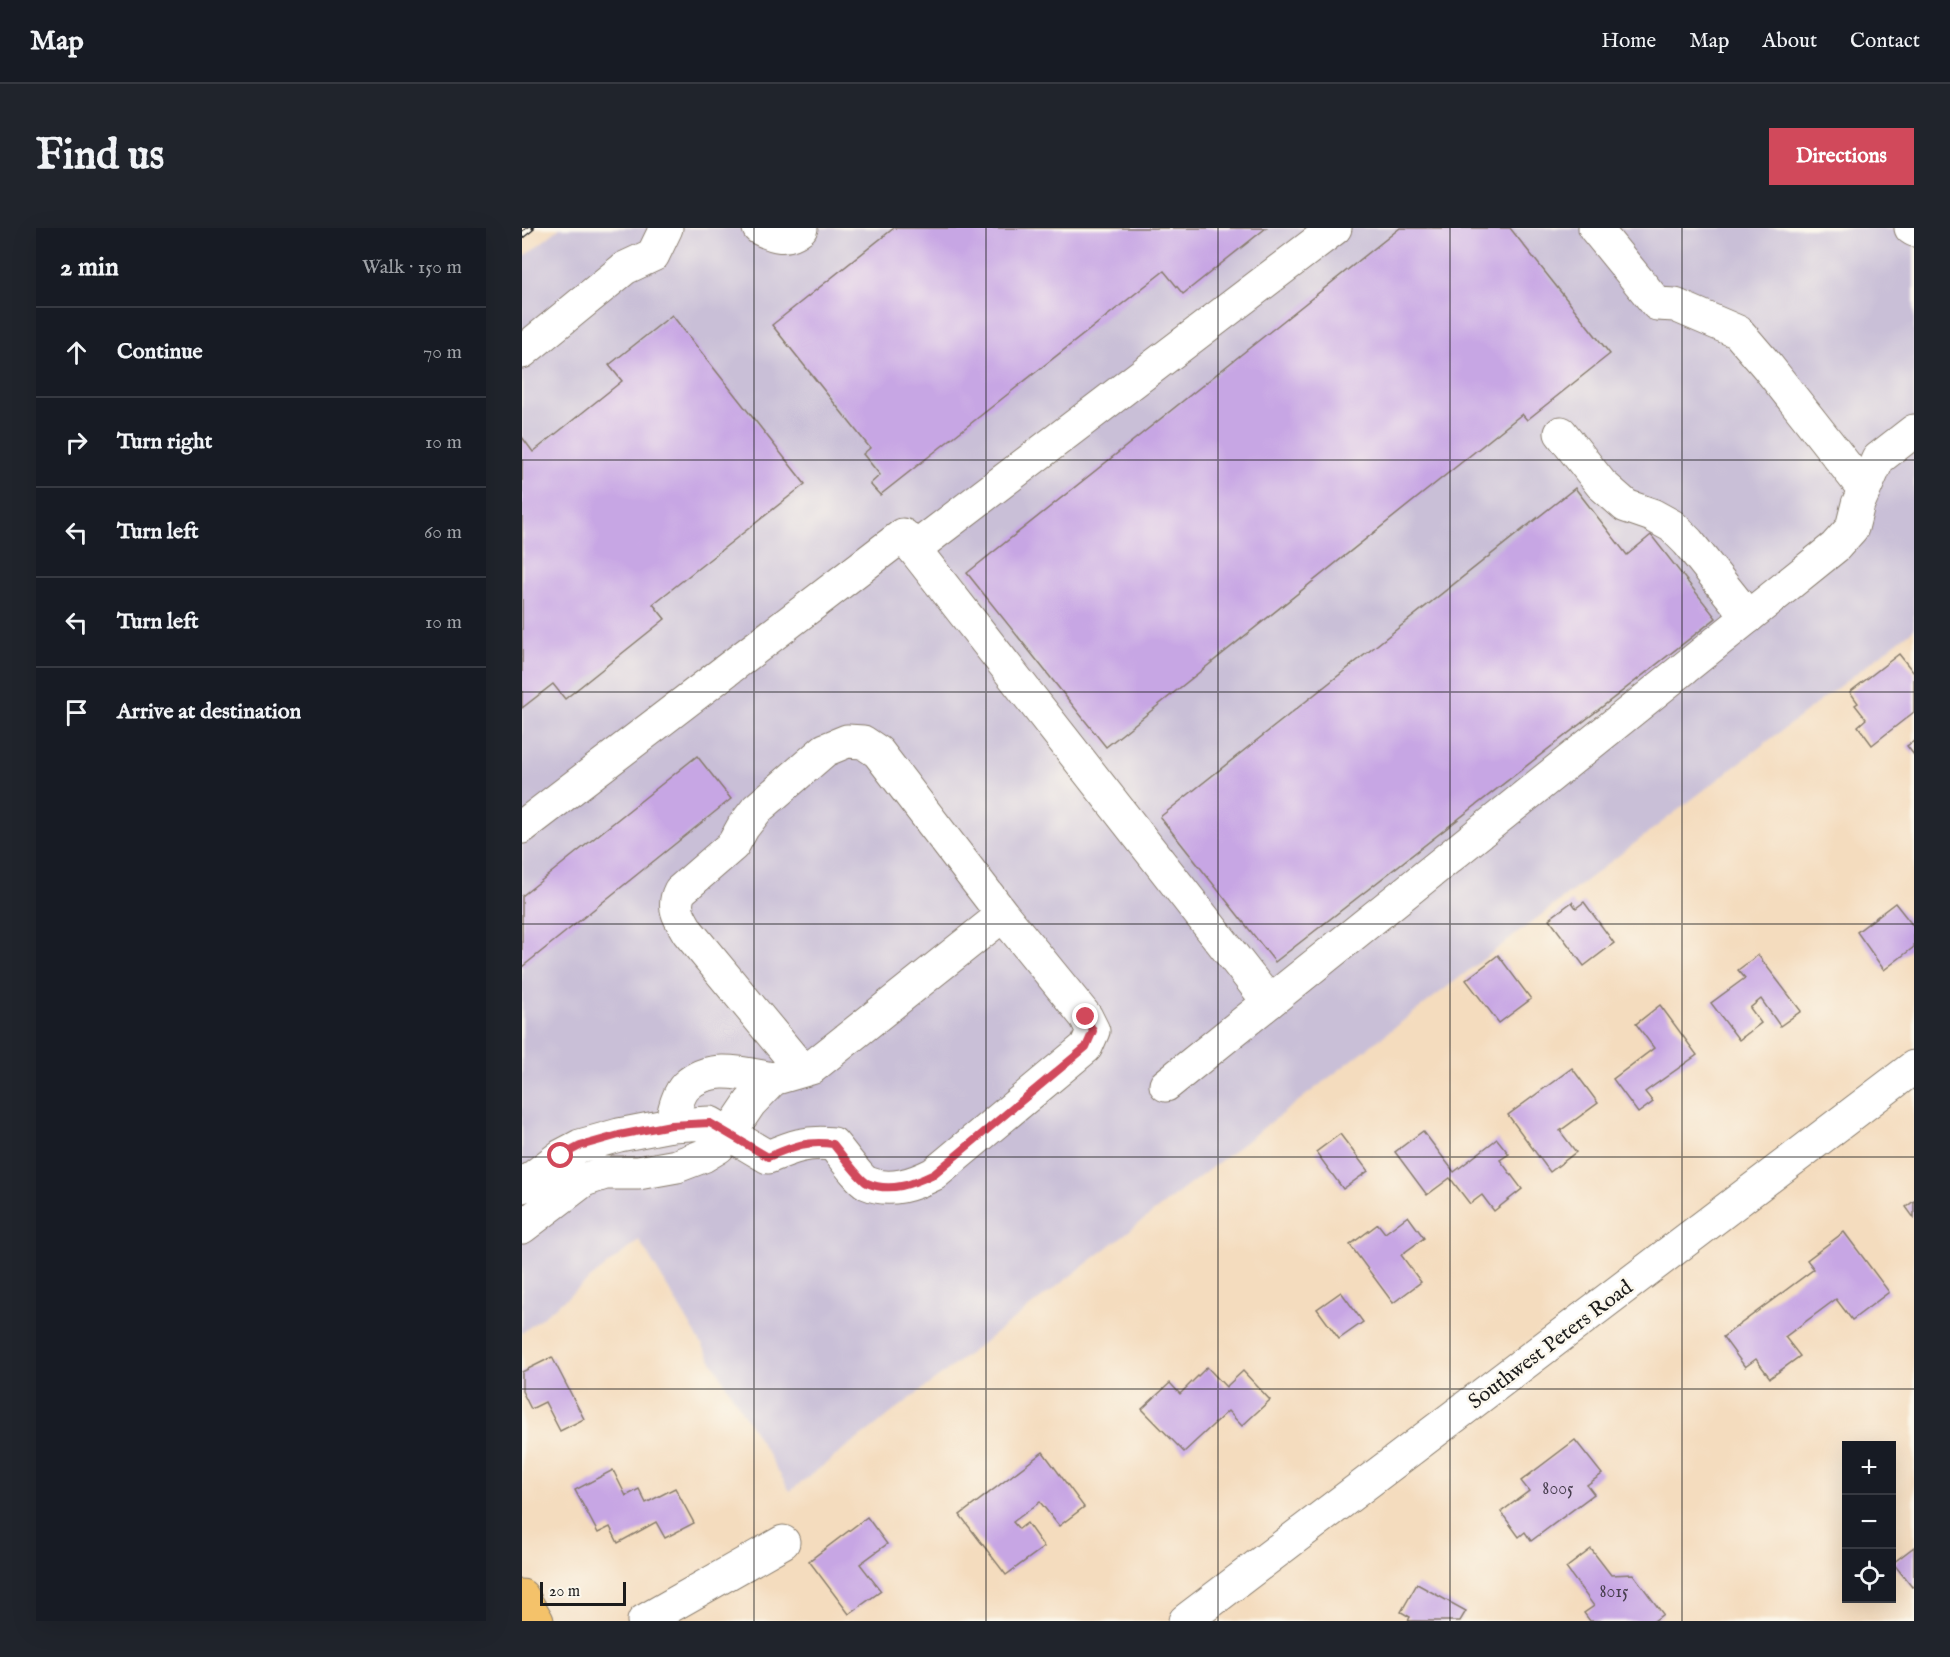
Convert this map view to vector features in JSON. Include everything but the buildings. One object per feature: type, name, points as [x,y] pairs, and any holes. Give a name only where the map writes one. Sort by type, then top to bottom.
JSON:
[{"type":"main road","points":[[522,1596],[537,1621]]},
{"type":"street","points":[[522,352],[625,268],[653,255],[666,228]]},
{"type":"street","points":[[759,228],[774,235],[793,235],[801,228]]},
{"type":"street","points":[[914,549],[1335,228]]},
{"type":"street","points":[[1595,228],[1657,304],[1676,305],[1738,332],[1864,489]]},
{"type":"street","points":[[1166,1085],[1835,548],[1852,528],[1858,504],[1878,459],[1914,431]]},
{"type":"street","points":[[1561,433],[1601,484],[1626,506],[1652,514],[1672,526],[1688,542],[1748,617]]},
{"type":"street","points":[[522,827],[903,535],[1269,1002]]},
{"type":"street","points":[[522,1185],[561,1156],[580,1146],[619,1135],[671,1125],[710,1123],[768,1157],[794,1146],[815,1142],[833,1144],[865,1182],[887,1188],[911,1185],[934,1174],[1086,1047],[1093,1031],[1086,1017],[1003,915],[878,752],[863,742],[847,741],[825,750],[757,809],[743,826],[733,845],[680,891],[676,900],[679,916],[688,932],[787,1074]]},
{"type":"street","points":[[671,1125],[678,1101],[686,1086],[708,1072],[787,1074],[811,1068],[1003,915]]},
{"type":"street","name":"Southwest Peters Road","points":[[1185,1621],[1914,1067]]},
{"type":"street","points":[[522,1227],[585,1180],[605,1173],[638,1173],[677,1166],[718,1148],[750,1103],[787,1074]]},
{"type":"street","points":[[644,1621],[783,1542]]},
{"type":"shaded area","points":[[560,228],[1914,228],[1914,629],[790,1491],[639,1240],[522,1333],[522,258]]},
{"type":"railway","points":[[522,235],[531,228]]},
{"type":"route","points":[[561,1156],[580,1146],[619,1135],[671,1125],[710,1123],[768,1157],[794,1146],[815,1142],[833,1144],[865,1182],[887,1188],[911,1185],[934,1174],[1086,1047],[1093,1031],[1086,1017]]}]
